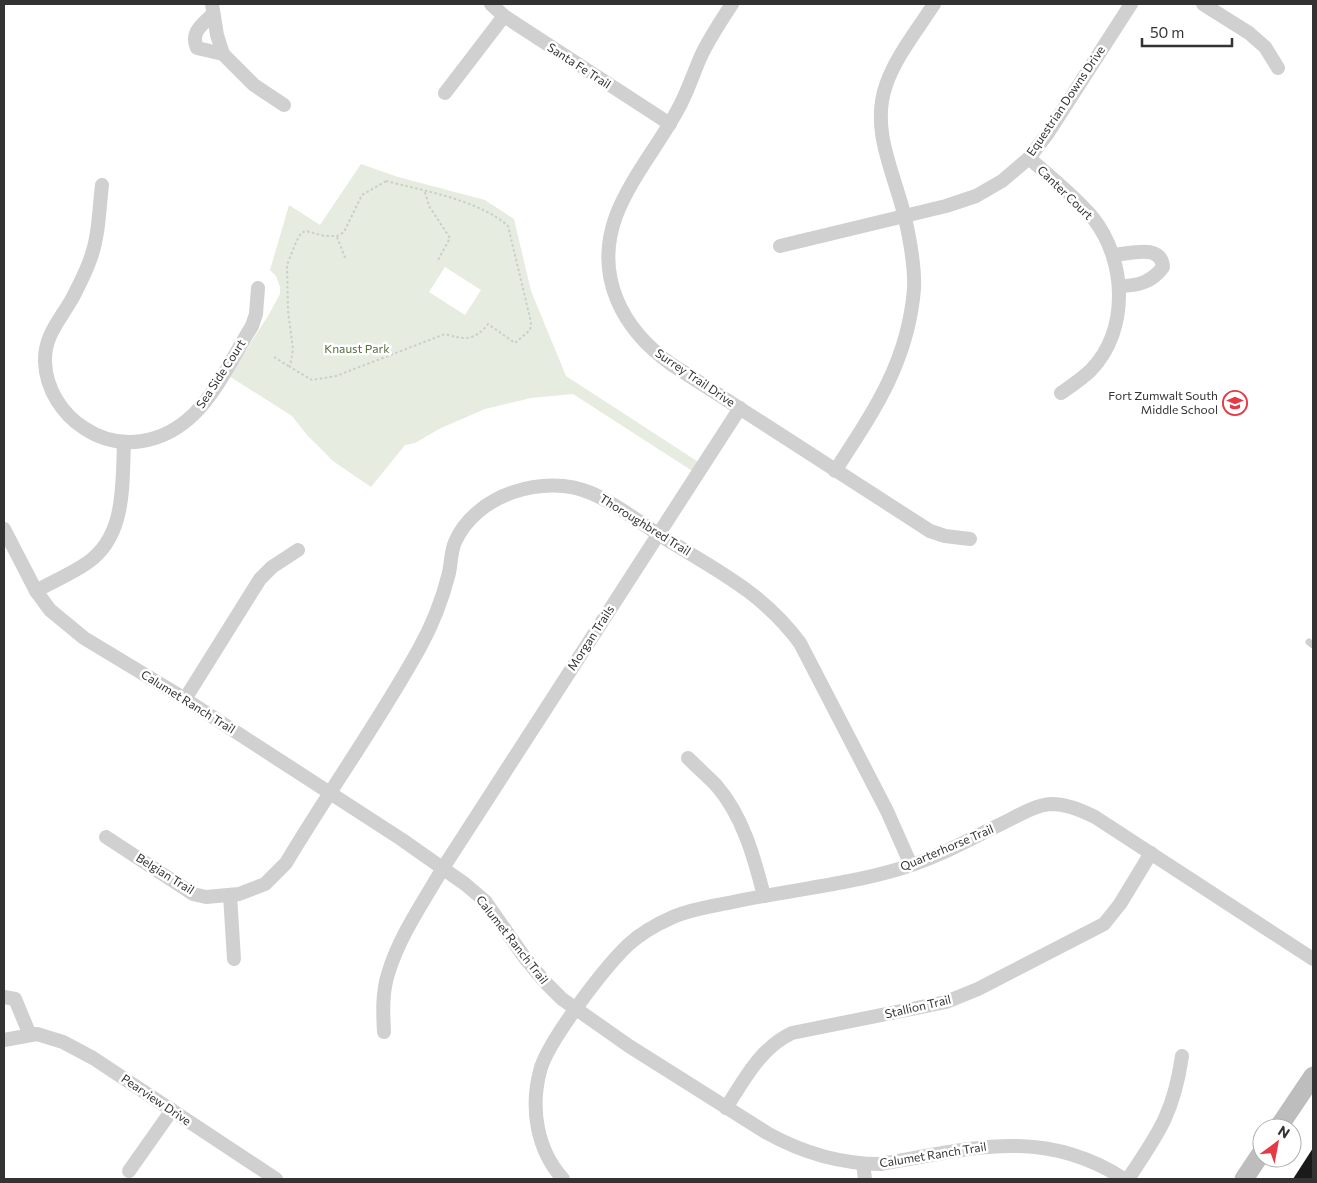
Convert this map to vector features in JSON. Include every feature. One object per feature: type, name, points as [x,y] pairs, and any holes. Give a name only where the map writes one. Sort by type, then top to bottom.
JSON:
[{"type":"main road","points":[[1285,1118],[1313,1076]]},
{"type":"main road","points":[[1244,1179],[1252,1167]]},
{"type":"street","name":"Santa Fe Trail","points":[[492,4],[504,16],[670,124]]},
{"type":"street","name":"Surrey Trail Drive","points":[[732,4],[714,31],[670,124],[628,192],[617,216],[610,236],[609,262],[612,285],[621,310],[634,332],[652,350],[740,408],[930,531],[945,536],[970,539]]},
{"type":"street","points":[[835,470],[890,384],[910,321],[914,287],[905,218],[886,161],[882,136],[882,110],[886,86],[897,61],[934,4]]},
{"type":"street","name":"Equestrian Downs Drive","points":[[780,246],[905,218],[976,196],[1002,181],[1029,158],[1048,133],[1131,4]]},
{"type":"street","points":[[1203,4],[1249,33],[1265,47],[1278,68]]},
{"type":"street","points":[[212,9],[223,54],[254,85],[284,105]]},
{"type":"street","points":[[212,9],[195,32],[194,40],[197,48],[223,54]]},
{"type":"street","points":[[445,94],[504,16]]},
{"type":"street","name":"Canter Court","points":[[1029,158],[1092,218],[1106,237],[1113,255],[1120,286],[1113,331],[1104,353],[1091,369],[1061,393]]},
{"type":"street","points":[[36,591],[87,563],[111,536],[122,505],[124,444],[94,435],[75,423],[63,411],[53,394],[45,362],[51,330],[72,299],[91,258],[102,185]]},
{"type":"street","points":[[1113,255],[1149,251],[1156,252],[1162,259],[1163,267],[1154,278],[1134,286],[1120,286]]},
{"type":"street","name":"Sea Side Court","points":[[124,444],[143,442],[163,436],[194,414],[252,326],[256,314],[258,288]]},
{"type":"street","name":"Morgan Trails","points":[[384,1032],[383,1006],[388,975],[414,918],[443,868],[740,408]]},
{"type":"street","name":"Thoroughbred Trail","points":[[328,793],[405,675],[434,622],[455,542],[471,519],[491,503],[518,490],[563,486],[590,492],[618,507],[658,534],[737,581],[784,621],[800,643],[887,811],[911,866]]},
{"type":"street","name":"Calumet Ranch Trail","points":[[4,529],[36,591],[50,610],[84,638],[185,699],[443,868],[485,901],[545,982],[576,1010],[726,1108],[791,1146],[817,1155],[863,1164],[881,1164],[999,1145],[1044,1147],[1083,1157],[1126,1179]]},
{"type":"street","points":[[185,699],[260,579],[272,567],[298,550]]},
{"type":"street","points":[[688,758],[716,786],[736,816],[755,862],[764,896]]},
{"type":"street","name":"Belgian Trail","points":[[106,837],[193,894],[206,897],[230,895],[265,884],[286,863],[328,793]]},
{"type":"street","name":"Quarterhorse Trail","points":[[563,1179],[548,1159],[541,1143],[537,1126],[536,1095],[540,1070],[547,1054],[576,1010],[628,945],[649,929],[676,916],[764,896],[833,885],[911,866],[1029,811],[1050,804],[1071,806],[1095,817],[1313,959]]},
{"type":"street","name":"Stallion Trail","points":[[726,1108],[754,1065],[771,1046],[792,1033],[946,1002],[978,989],[1104,924],[1120,904],[1151,853]]},
{"type":"street","points":[[230,895],[234,959]]},
{"type":"street","points":[[4,997],[15,999],[30,1035]]},
{"type":"street","name":"Pearview Drive","points":[[4,1040],[37,1034],[63,1042],[172,1110],[276,1179]]},
{"type":"street","points":[[1126,1179],[1161,1130],[1178,1085],[1182,1056]]},
{"type":"street","points":[[129,1171],[172,1110]]},
{"type":"street","points":[[863,1164],[865,1179]]},
{"type":"path","points":[[274,357],[290,367],[312,380],[336,376],[445,334],[462,340],[476,337],[488,324],[515,343],[530,330],[531,322],[508,226],[476,206],[386,181],[362,195],[344,232],[337,236],[324,236],[306,230],[301,233],[287,265],[288,311],[293,349],[290,367]]},
{"type":"path","points":[[425,192],[429,206],[450,238],[437,262]]},
{"type":"path","points":[[337,236],[346,260]]},
{"type":"green space","name":"Knaust Park","points":[[361,164],[398,177],[485,200],[514,219],[531,291],[566,376],[703,465],[697,474],[573,394],[531,398],[485,409],[441,428],[415,443],[405,445],[371,487],[333,461],[307,435],[292,416],[229,376],[280,294],[280,287],[276,276],[270,270],[289,205],[320,225]],"holes":[[[445,267],[481,290],[465,315],[429,292]]]},
{"type":"building","points":[[1313,1148],[1313,1179],[1293,1179],[1302,1168]]},
{"type":"place","name":"Fort Zumwalt South Middle School","points":[[1235,403]]}]
